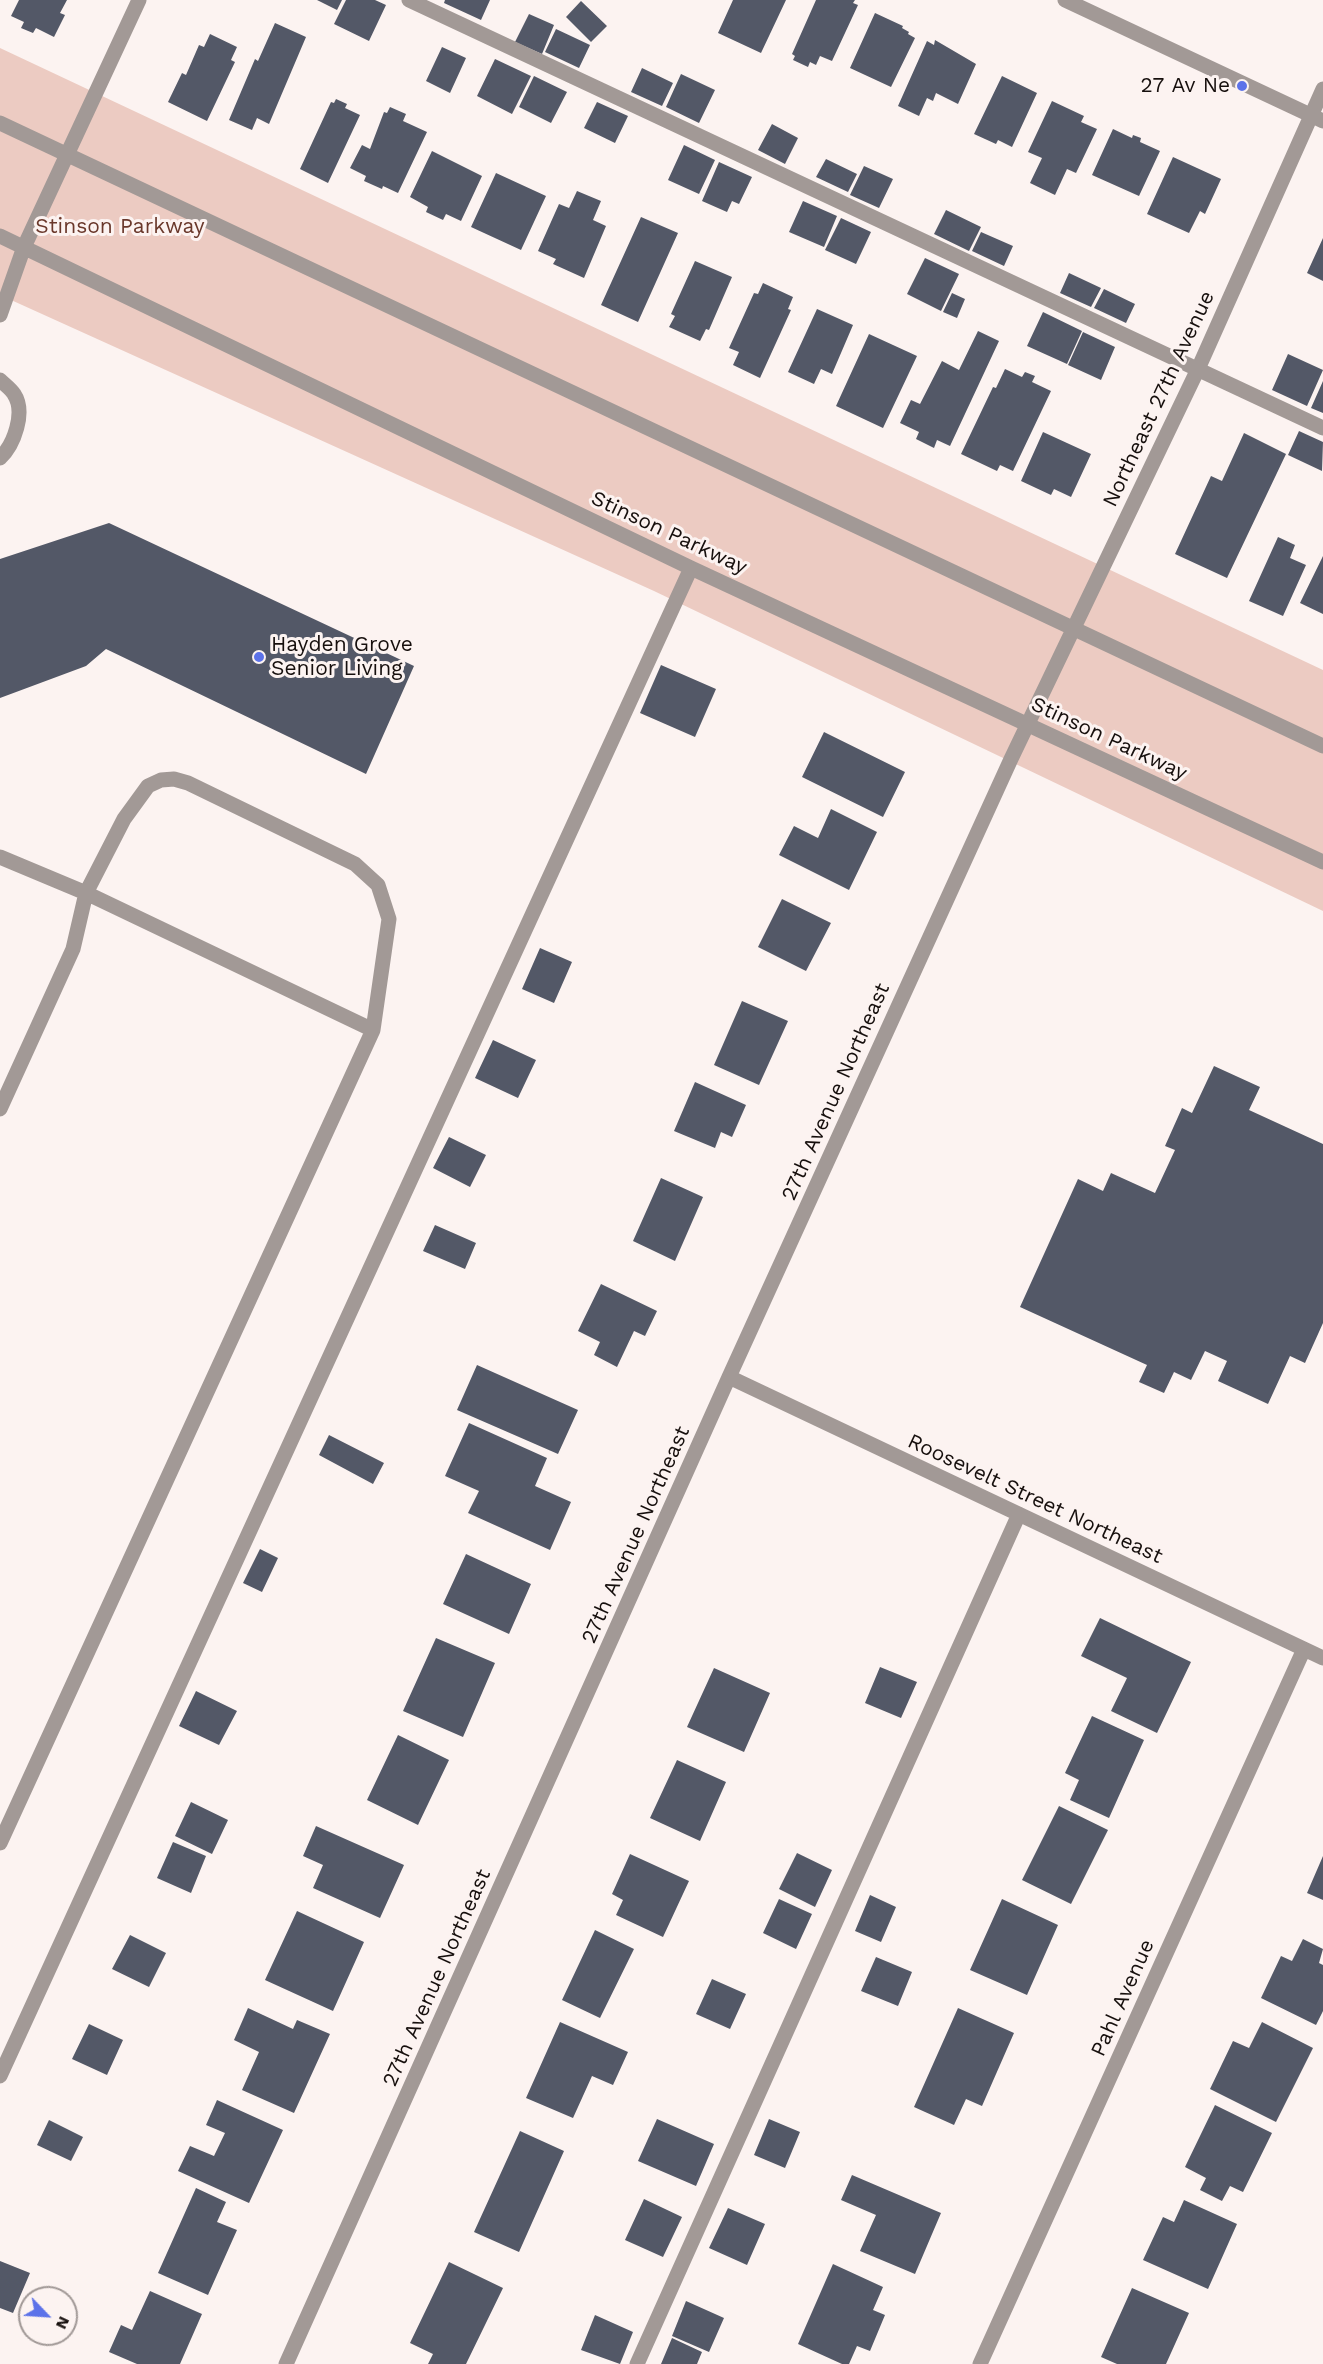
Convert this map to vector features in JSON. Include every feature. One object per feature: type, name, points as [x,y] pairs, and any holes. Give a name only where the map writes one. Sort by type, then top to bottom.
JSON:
[{"type":"street","points":[[0,315],[24,247],[139,0]]},
{"type":"street","points":[[409,0],[1323,428]]},
{"type":"street","points":[[1065,0],[1317,118]]},
{"type":"street","name":"Northeast 27th Avenue","points":[[1028,724],[1071,628],[1198,369],[1317,118],[1323,89]]},
{"type":"street","points":[[0,123],[1323,746]]},
{"type":"street","name":"Stinson Parkway","points":[[0,236],[691,568],[1323,862]]},
{"type":"street","points":[[0,380],[15,394],[18,415],[14,436],[7,451],[0,458]]},
{"type":"street","points":[[0,2076],[691,568]]},
{"type":"street","name":"27th Avenue Northeast","points":[[286,2364],[729,1377],[1028,724]]},
{"type":"street","points":[[0,1109],[73,949],[87,893],[124,819],[147,786],[161,780],[174,779],[188,783],[355,864],[378,885],[389,919],[372,1030],[0,1843]]},
{"type":"street","points":[[0,857],[87,893],[372,1030]]},
{"type":"street","name":"Roosevelt Street Northeast","points":[[729,1377],[1323,1658]]},
{"type":"street","points":[[637,2364],[1019,1514]]},
{"type":"street","name":"Pahl Avenue","points":[[980,2364],[1304,1649]]},
{"type":"green space","name":"Stinson Parkway","points":[[0,48],[1323,670],[1323,911],[654,591],[0,295]]},
{"type":"building","points":[[19,0],[67,0],[60,13],[65,15],[54,37],[36,28],[33,33],[21,28],[24,22],[11,16]]},
{"type":"building","points":[[317,0],[342,0],[337,10]]},
{"type":"building","points":[[346,0],[375,0],[386,5],[369,41],[334,24]]},
{"type":"building","points":[[445,0],[490,0],[481,20],[444,3]]},
{"type":"building","points":[[733,0],[786,0],[761,53],[718,33]]},
{"type":"building","points":[[816,0],[855,0],[853,3],[858,5],[832,61],[820,56],[816,65],[810,62],[808,67],[793,60],[795,56],[792,54]]},
{"type":"building","points":[[581,1],[607,26],[591,42],[566,17]]},
{"type":"building","points":[[875,13],[903,26],[902,28],[909,32],[908,34],[915,38],[891,87],[850,68]]},
{"type":"building","points":[[529,14],[554,25],[542,54],[515,42]]},
{"type":"building","points":[[275,23],[306,37],[269,124],[257,118],[252,130],[229,120],[255,59],[258,61]]},
{"type":"building","points":[[556,29],[590,45],[579,68],[545,52]]},
{"type":"building","points":[[210,34],[237,47],[231,60],[235,62],[207,121],[168,102],[182,73],[186,75],[199,45],[204,47]]},
{"type":"building","points":[[935,40],[976,64],[958,104],[936,93],[933,101],[927,98],[919,116],[898,106],[927,41],[934,45]]},
{"type":"building","points":[[442,47],[466,58],[450,93],[426,81]]},
{"type":"building","points":[[495,59],[531,76],[512,114],[477,96]]},
{"type":"building","points":[[642,68],[673,83],[662,106],[631,92]]},
{"type":"building","points":[[681,74],[715,90],[699,123],[666,107]]},
{"type":"building","points":[[534,76],[567,92],[551,123],[519,107]]},
{"type":"building","points":[[1002,76],[1037,93],[1012,147],[998,140],[996,144],[974,134]]},
{"type":"building","points":[[336,99],[347,104],[345,108],[360,115],[328,183],[300,169],[331,102],[334,103]]},
{"type":"building","points":[[1052,101],[1084,116],[1081,122],[1097,129],[1076,173],[1067,169],[1055,195],[1030,183],[1042,158],[1028,152]]},
{"type":"building","points":[[597,102],[628,116],[615,143],[584,128]]},
{"type":"building","points":[[390,107],[406,114],[403,121],[427,132],[398,193],[364,181],[366,176],[350,168],[362,145],[370,149],[384,112],[387,113]]},
{"type":"building","points":[[772,124],[798,138],[785,164],[758,150]]},
{"type":"building","points":[[1113,129],[1132,138],[1133,135],[1141,138],[1140,142],[1160,151],[1139,196],[1092,175]]},
{"type":"building","points":[[684,145],[715,160],[699,194],[668,180]]},
{"type":"building","points":[[432,151],[482,176],[461,221],[446,214],[443,220],[426,212],[428,207],[410,197]]},
{"type":"building","points":[[1173,157],[1221,179],[1205,214],[1200,211],[1189,233],[1147,214]]},
{"type":"building","points":[[826,159],[857,174],[848,192],[816,177]]},
{"type":"building","points":[[719,162],[752,177],[739,204],[732,201],[727,212],[702,201]]},
{"type":"building","points":[[864,166],[893,179],[879,208],[850,195]]},
{"type":"building","points":[[496,173],[546,196],[521,250],[471,227]]},
{"type":"building","points":[[577,191],[601,201],[593,220],[606,226],[584,278],[553,264],[556,259],[538,251],[559,204],[569,208]]},
{"type":"building","points":[[803,201],[837,216],[824,247],[789,232]]},
{"type":"building","points":[[946,210],[981,227],[969,251],[934,234]]},
{"type":"building","points":[[641,217],[678,233],[638,322],[601,305]]},
{"type":"building","points":[[841,218],[871,232],[856,264],[825,250]]},
{"type":"building","points":[[981,232],[1013,246],[1004,266],[972,251]]},
{"type":"building","points":[[1323,238],[1323,281],[1307,273]]},
{"type":"building","points":[[925,258],[959,274],[941,311],[907,294]]},
{"type":"building","points":[[695,261],[732,277],[709,330],[706,329],[700,341],[669,327],[675,316],[671,314]]},
{"type":"building","points":[[1069,273],[1101,288],[1091,307],[1060,293]]},
{"type":"building","points":[[763,283],[793,297],[788,309],[791,310],[760,378],[733,365],[739,352],[729,348],[754,293],[758,294]]},
{"type":"building","points":[[1104,289],[1135,304],[1126,323],[1094,308]]},
{"type":"building","points":[[952,293],[965,299],[957,318],[943,312]]},
{"type":"building","points":[[817,309],[853,325],[832,374],[821,369],[814,384],[788,372]]},
{"type":"building","points":[[1043,312],[1082,331],[1067,364],[1027,346]]},
{"type":"building","points":[[978,331],[999,341],[950,446],[937,440],[934,448],[916,439],[919,432],[900,423],[911,400],[920,404],[942,361],[959,370]]},
{"type":"building","points":[[1083,332],[1115,347],[1101,380],[1068,365]]},
{"type":"building","points":[[869,334],[917,356],[883,428],[836,406]]},
{"type":"building","points":[[1288,354],[1323,370],[1307,406],[1272,390]]},
{"type":"building","points":[[1005,369],[1022,377],[1025,372],[1035,376],[1032,382],[1051,391],[1013,471],[1000,465],[997,471],[961,454],[993,387],[996,388]]},
{"type":"building","points":[[1323,381],[1323,413],[1311,408]]},
{"type":"building","points":[[1299,431],[1323,442],[1322,471],[1288,455]]},
{"type":"building","points":[[1043,432],[1091,454],[1071,497],[1054,489],[1051,495],[1021,481]]},
{"type":"building","points":[[1244,433],[1286,454],[1227,578],[1175,554],[1211,476],[1222,481]]},
{"type":"building","name":"Hayden Grove Senior Living","points":[[109,523],[414,666],[366,774],[106,649],[86,666],[0,698],[0,559]]},
{"type":"building","points":[[1278,537],[1295,545],[1290,558],[1306,565],[1283,616],[1249,601]]},
{"type":"building","points":[[1323,556],[1323,614],[1300,603]]},
{"type":"building","points":[[661,665],[716,689],[695,737],[640,713]]},
{"type":"building","points":[[824,732],[905,772],[883,817],[802,777]]},
{"type":"building","points":[[831,809],[877,832],[849,890],[779,855],[794,826],[818,838]]},
{"type":"building","points":[[782,899],[831,923],[806,971],[758,947]]},
{"type":"building","points":[[540,948],[572,962],[554,1003],[522,989]]},
{"type":"building","points":[[742,1001],[788,1021],[759,1085],[714,1065]]},
{"type":"building","points":[[493,1040],[536,1060],[518,1098],[475,1078]]},
{"type":"building","points":[[1214,1066],[1260,1087],[1249,1110],[1323,1144],[1323,1323],[1305,1363],[1290,1356],[1268,1404],[1218,1381],[1227,1361],[1205,1351],[1191,1380],[1174,1372],[1164,1393],[1139,1382],[1147,1365],[1020,1307],[1078,1179],[1103,1191],[1111,1173],[1155,1193],[1175,1150],[1165,1146],[1182,1108],[1192,1113]]},
{"type":"building","points":[[695,1082],[746,1105],[732,1137],[721,1132],[715,1148],[674,1131]]},
{"type":"building","points":[[449,1137],[486,1155],[470,1187],[433,1168]]},
{"type":"building","points":[[661,1178],[703,1197],[675,1261],[633,1241]]},
{"type":"building","points":[[435,1225],[476,1243],[465,1269],[423,1251]]},
{"type":"building","points":[[601,1284],[657,1311],[645,1336],[634,1331],[617,1367],[594,1355],[600,1342],[578,1331]]},
{"type":"building","points":[[477,1365],[578,1410],[558,1454],[457,1410]]},
{"type":"building","points":[[469,1423],[547,1458],[535,1486],[571,1502],[550,1550],[468,1513],[479,1491],[445,1476]]},
{"type":"building","points":[[329,1435],[384,1463],[373,1484],[319,1455]]},
{"type":"building","points":[[260,1549],[278,1558],[262,1592],[243,1583]]},
{"type":"building","points":[[466,1554],[531,1584],[509,1634],[443,1604]]},
{"type":"building","points":[[1100,1618],[1191,1662],[1157,1733],[1111,1711],[1127,1678],[1081,1656]]},
{"type":"building","points":[[436,1638],[495,1663],[463,1737],[403,1711]]},
{"type":"building","points":[[880,1667],[917,1682],[901,1718],[865,1703]]},
{"type":"building","points":[[714,1668],[770,1693],[744,1752],[687,1727]]},
{"type":"building","points":[[196,1691],[237,1711],[219,1745],[179,1726]]},
{"type":"building","points":[[1092,1716],[1144,1740],[1109,1818],[1070,1800],[1079,1780],[1065,1773]]},
{"type":"building","points":[[398,1735],[449,1760],[418,1825],[367,1800]]},
{"type":"building","points":[[677,1760],[726,1782],[700,1841],[650,1818]]},
{"type":"building","points":[[191,1802],[228,1820],[212,1854],[175,1836]]},
{"type":"building","points":[[1059,1806],[1108,1830],[1071,1904],[1022,1880]]},
{"type":"building","points":[[316,1826],[404,1865],[380,1918],[313,1888],[323,1865],[303,1856]]},
{"type":"building","points":[[173,1842],[206,1856],[191,1893],[157,1878]]},
{"type":"building","points":[[797,1853],[832,1870],[815,1907],[779,1889]]},
{"type":"building","points":[[630,1854],[689,1881],[663,1937],[616,1915],[623,1900],[612,1894]]},
{"type":"building","points":[[1323,1856],[1323,1900],[1307,1893]]},
{"type":"building","points":[[870,1895],[896,1907],[881,1942],[855,1931]]},
{"type":"building","points":[[779,1899],[812,1914],[796,1949],[763,1933]]},
{"type":"building","points":[[1002,1899],[1058,1925],[1027,1995],[970,1970]]},
{"type":"building","points":[[297,1911],[364,1942],[333,2011],[265,1980]]},
{"type":"building","points":[[595,1930],[634,1949],[600,2018],[562,2000]]},
{"type":"building","points":[[130,1935],[166,1953],[149,1987],[112,1969]]},
{"type":"building","points":[[1303,1939],[1323,1949],[1319,1963],[1323,1965],[1323,2011],[1316,2025],[1261,1998],[1281,1956],[1292,1961]]},
{"type":"building","points":[[876,1957],[912,1972],[898,2006],[861,1991]]},
{"type":"building","points":[[712,1979],[746,1994],[730,2029],[696,2014]]},
{"type":"building","points":[[248,2008],[293,2029],[297,2020],[330,2034],[294,2113],[242,2090],[259,2052],[234,2040]]},
{"type":"building","points":[[958,2008],[1014,2033],[982,2106],[966,2099],[954,2125],[914,2107]]},
{"type":"building","points":[[560,2022],[628,2052],[613,2085],[592,2076],[573,2118],[526,2098]]},
{"type":"building","points":[[1262,2022],[1313,2048],[1276,2122],[1210,2089],[1233,2041],[1249,2048]]},
{"type":"building","points":[[89,2024],[123,2040],[107,2075],[72,2059]]},
{"type":"building","points":[[217,2100],[283,2130],[249,2203],[178,2171],[190,2146],[214,2156],[225,2133],[206,2125]]},
{"type":"building","points":[[1215,2105],[1272,2133],[1243,2192],[1230,2186],[1222,2201],[1200,2190],[1206,2178],[1185,2167]]},
{"type":"building","points":[[657,2119],[714,2144],[696,2186],[638,2161]]},
{"type":"building","points":[[769,2119],[800,2132],[785,2168],[754,2155]]},
{"type":"building","points":[[49,2120],[83,2137],[71,2161],[37,2145]]},
{"type":"building","points":[[520,2131],[564,2151],[519,2252],[474,2232]]},
{"type":"building","points":[[852,2175],[941,2213],[915,2274],[860,2251],[876,2215],[841,2200]]},
{"type":"building","points":[[196,2188],[226,2202],[217,2222],[237,2230],[208,2295],[158,2273]]},
{"type":"building","points":[[644,2199],[682,2217],[663,2257],[625,2240]]},
{"type":"building","points":[[1184,2200],[1237,2224],[1208,2289],[1143,2260],[1163,2217],[1174,2222]]},
{"type":"building","points":[[728,2208],[765,2224],[747,2265],[709,2248]]},
{"type":"building","points":[[0,2261],[30,2273],[24,2286],[18,2286],[18,2301],[13,2313],[0,2308]]},
{"type":"building","points":[[449,2262],[503,2288],[466,2364],[428,2364],[433,2354],[410,2343]]},
{"type":"building","points":[[833,2264],[883,2287],[873,2310],[885,2315],[870,2351],[857,2346],[849,2364],[842,2364],[798,2344]]},
{"type":"building","points":[[1132,2288],[1189,2313],[1166,2364],[1117,2364],[1101,2357]]},
{"type":"building","points":[[150,2291],[202,2314],[180,2364],[137,2364],[109,2352],[121,2325],[132,2330]]},
{"type":"building","points":[[686,2301],[724,2318],[709,2352],[672,2336]]},
{"type":"building","points":[[595,2315],[633,2332],[620,2364],[581,2350]]},
{"type":"building","points":[[672,2338],[702,2352],[697,2364],[661,2364]]},
{"type":"place","name":"27 Av Ne","points":[[1242,86]]},
{"type":"place","name":"Hayden Grove Senior Living","points":[[259,657]]}]
